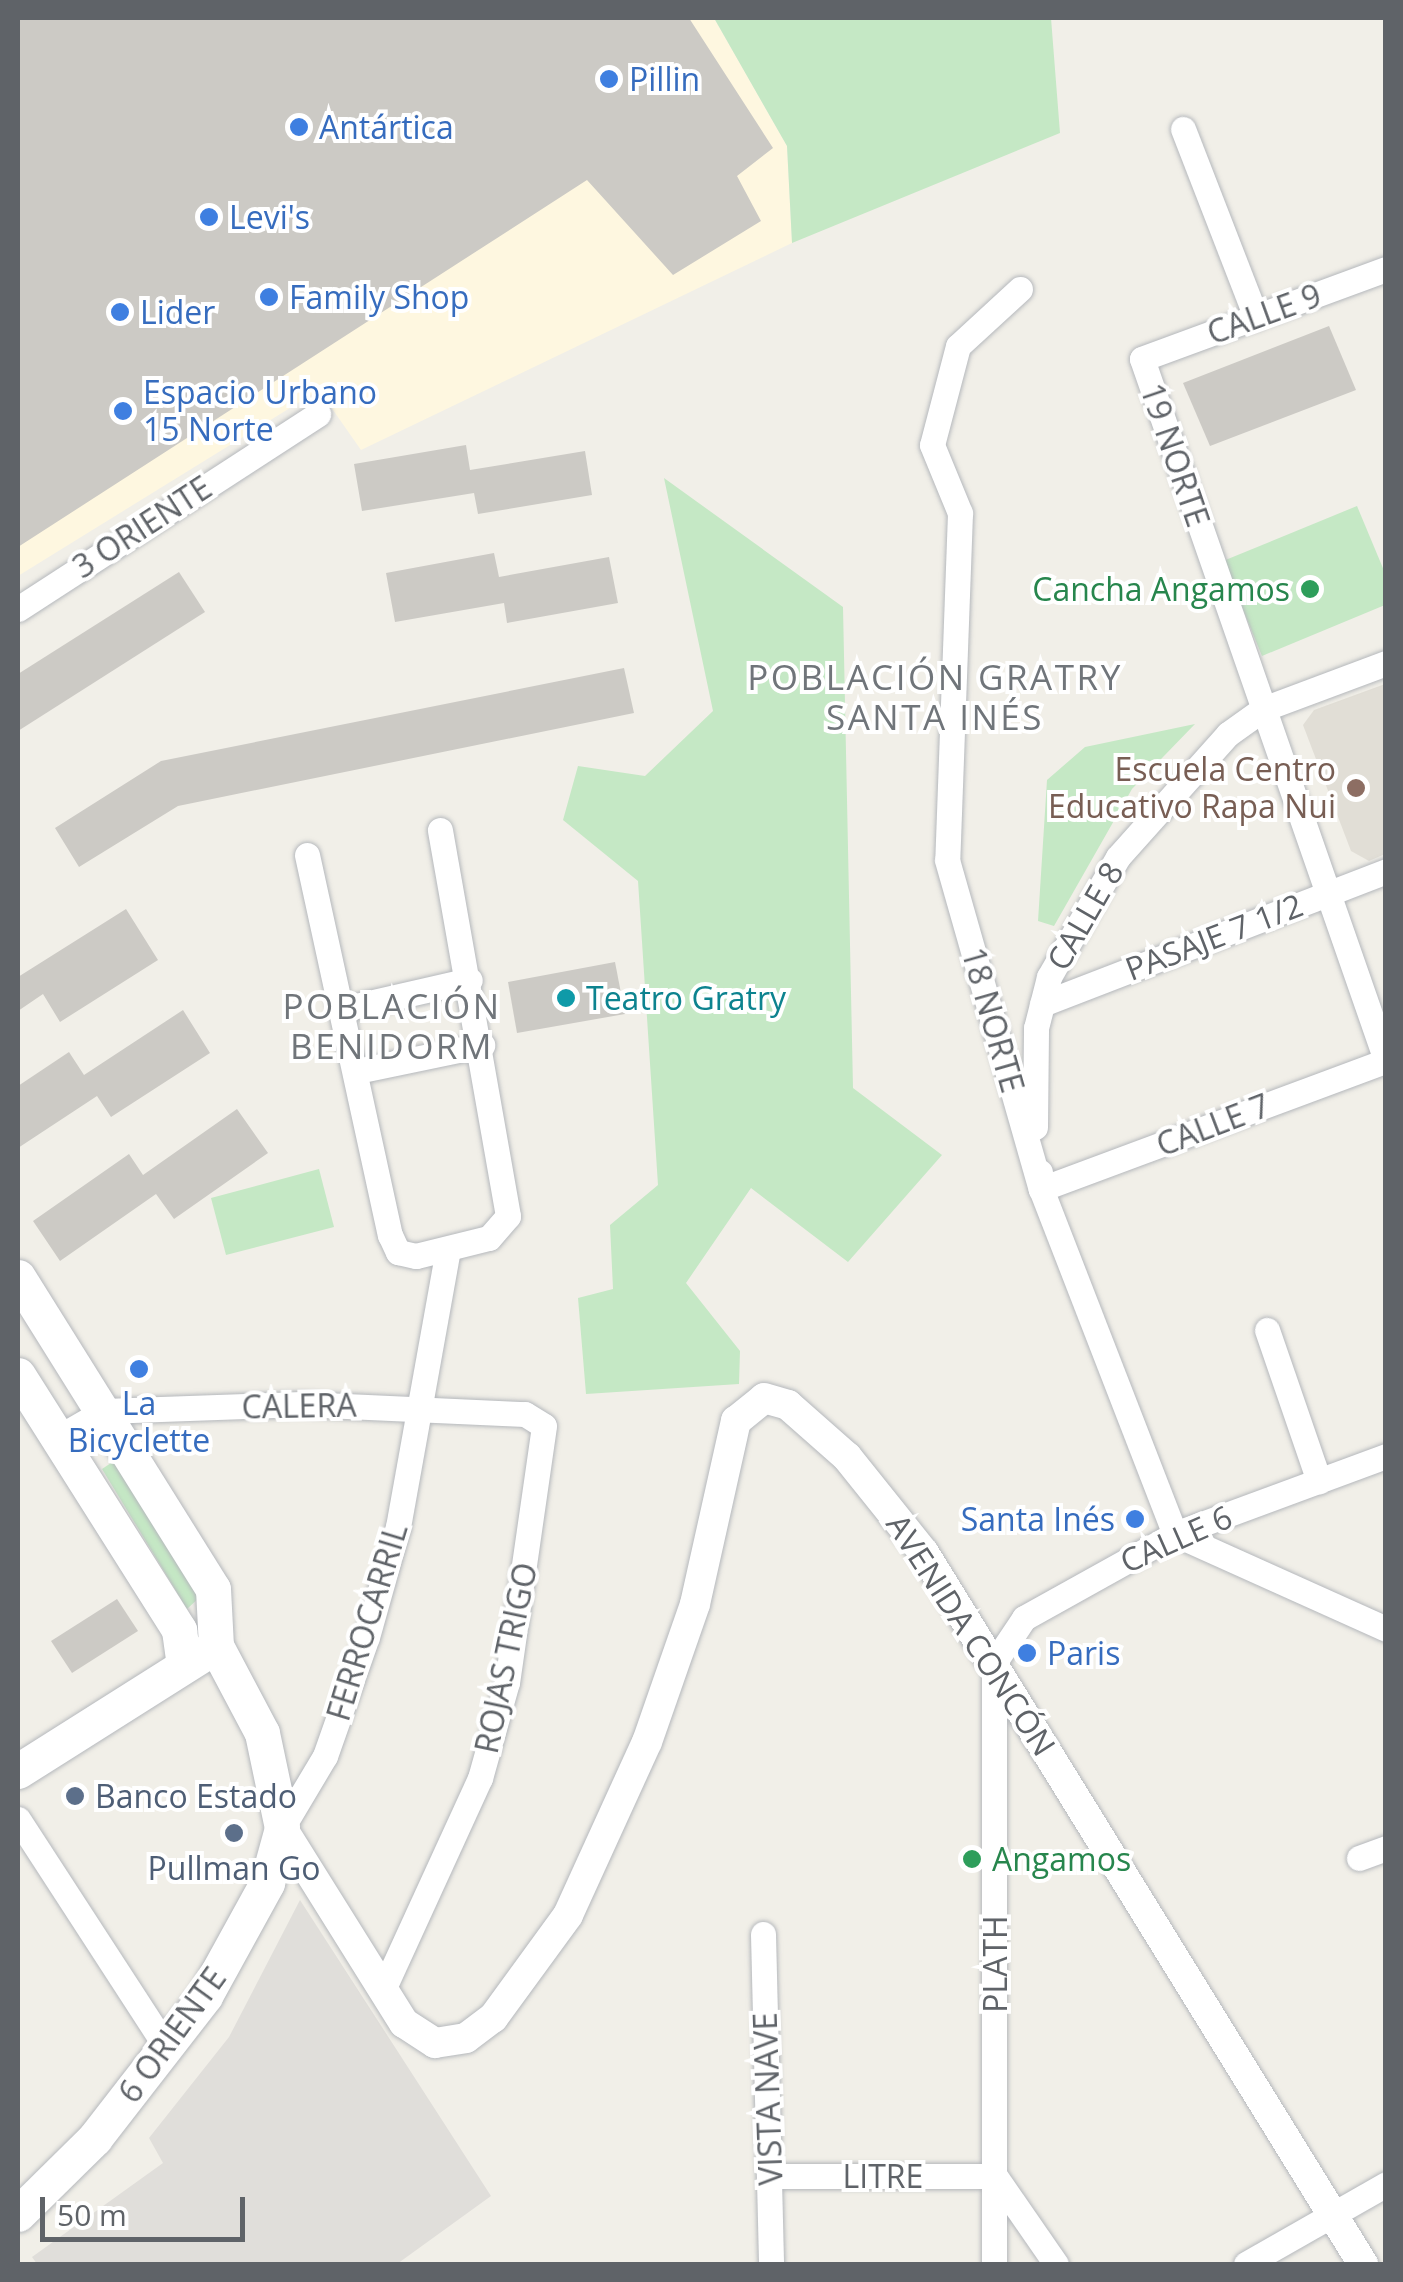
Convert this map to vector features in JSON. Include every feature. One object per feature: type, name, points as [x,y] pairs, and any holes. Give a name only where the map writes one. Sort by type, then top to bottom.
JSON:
[{"type":"main road","points":[[18,1277],[213,1589],[216,1646],[262,1732],[282,1828]]},
{"type":"main road","points":[[18,1374],[179,1630],[184,1665]]},
{"type":"main road","points":[[18,1771],[216,1646]]},
{"type":"main road","name":"6 ORIENTE","points":[[18,2214],[168,2050],[240,1936],[282,1828]]},
{"type":"street","points":[[1184,130],[1256,318]]},
{"type":"street","name":"CALLE 9","points":[[1142,360],[1386,269]]},
{"type":"street","name":"18 NORTE","points":[[1020,289],[958,346],[932,446],[960,513],[947,860],[1041,1190],[1175,1534]]},
{"type":"street","name":"19 NORTE","points":[[1142,360],[1386,1060]]},
{"type":"street","name":"3 ORIENTE","points":[[18,610],[318,414]]},
{"type":"street","name":"CALLE 8","points":[[1041,1190],[1032,1091],[1042,1004],[1118,857],[1200,761],[1263,709],[1386,664]]},
{"type":"street","points":[[307,855],[393,1245],[416,1256],[490,1238],[508,1216],[482,1045],[440,830]]},
{"type":"street","name":"PASAJE 7 1/2","points":[[1042,1004],[1386,871]]},
{"type":"street","points":[[343,1010],[470,980]]},
{"type":"street","points":[[357,1072],[482,1045]]},
{"type":"street","name":"CALLE 7","points":[[1041,1190],[1386,1060]]},
{"type":"street","name":"FERROCARRIL","points":[[282,1828],[325,1756],[367,1636],[398,1526],[415,1405],[448,1249]]},
{"type":"street","points":[[1267,1330],[1319,1480]]},
{"type":"street","name":"AVENIDA CONCÓN","points":[[282,1828],[404,2023],[435,2043],[466,2038],[522,1982],[568,1915],[624,1796],[695,1604],[736,1421],[764,1398],[788,1405],[847,1457],[924,1552],[1362,2264]]},
{"type":"street","name":"CALERA","points":[[57,1438],[104,1411],[415,1405],[525,1414],[544,1426]]},
{"type":"street","name":"ROJAS TRIGO","points":[[383,1990],[480,1778],[507,1682],[544,1426]]},
{"type":"street","name":"CALLE 6","points":[[994,1663],[1024,1618],[1175,1534],[1386,1456]]},
{"type":"street","points":[[1175,1534],[1386,1629]]},
{"type":"street","name":"PLATH","points":[[994,1663],[994,2264]]},
{"type":"street","points":[[18,1819],[168,2050]]},
{"type":"street","points":[[1359,1858],[1386,1848]]},
{"type":"street","name":"VISTA NAVE","points":[[763,1934],[771,2264]]},
{"type":"street","name":"LITRE","points":[[771,2176],[995,2176]]},
{"type":"street","points":[[995,2176],[1056,2264]]},
{"type":"street","points":[[1246,2264],[1386,2184]]},
{"type":"shaded area","name":"Espacio Urbano 15 Norte","points":[[18,18],[714,18],[787,146],[792,243],[361,450],[319,390],[18,576]]},
{"type":"shaded area","name":"Escuela Centro Educativo Rapa Nui","points":[[1385,684],[1385,854],[1369,861],[1351,851],[1303,725],[1314,710]]},
{"type":"shaded area","points":[[300,1900],[491,2196],[397,2264],[37,2264],[32,2257],[163,2163],[149,2138],[229,2037]]},
{"type":"green space","points":[[714,18],[1051,18],[1060,133],[792,243],[787,146]]},
{"type":"green space","points":[[664,478],[843,607],[853,1088],[942,1155],[848,1262],[751,1188],[686,1283],[740,1351],[739,1384],[586,1394],[578,1298],[613,1289],[610,1225],[658,1185],[638,881],[563,820],[578,766],[645,776],[713,711]]},
{"type":"green space","name":"Cancha Angamos","points":[[1357,506],[1385,573],[1385,605],[1262,656],[1223,561]]},
{"type":"green space","points":[[1195,724],[1132,789],[1054,926],[1038,921],[1047,780],[1085,747]]},
{"type":"green space","points":[[319,1169],[334,1227],[226,1255],[211,1198]]},
{"type":"green space","points":[[117,1459],[201,1596],[187,1609],[102,1469]]},
{"type":"building","name":"Espacio Urbano 15 Norte","points":[[18,18],[689,18],[773,148],[737,176],[761,221],[673,275],[587,180],[18,547]]},
{"type":"building","points":[[1329,326],[1356,390],[1210,446],[1183,383]]},
{"type":"building","points":[[466,445],[470,470],[585,451],[592,495],[478,514],[474,493],[362,511],[354,464]]},
{"type":"building","points":[[494,553],[499,577],[609,557],[618,603],[507,623],[504,603],[395,622],[386,573]]},
{"type":"building","points":[[179,572],[205,612],[18,731],[18,674]]},
{"type":"building","points":[[624,668],[634,713],[178,806],[79,867],[55,828],[161,761]]},
{"type":"building","points":[[126,909],[158,960],[60,1022],[43,994],[18,1011],[18,977]]},
{"type":"building","name":"Teatro Gratry","points":[[615,962],[625,1014],[517,1033],[508,982]]},
{"type":"building","points":[[183,1010],[210,1053],[111,1117],[97,1096],[18,1148],[18,1086],[69,1052],[84,1075]]},
{"type":"building","points":[[237,1109],[268,1153],[174,1219],[156,1194],[60,1261],[33,1221],[129,1154],[143,1175]]},
{"type":"building","points":[[117,1599],[138,1631],[72,1673],[51,1641]]},
{"type":"place","name":"Pillin","points":[[609,79]]},
{"type":"place","name":"Antártica","points":[[299,127]]},
{"type":"place","name":"Levi's","points":[[209,217]]},
{"type":"place","name":"Family Shop","points":[[269,297]]},
{"type":"place","name":"Lider","points":[[120,312]]},
{"type":"place","name":"Espacio Urbano 15 Norte","points":[[123,411]]},
{"type":"place","name":"Cancha Angamos","points":[[1310,589]]},
{"type":"place","name":"Escuela Centro Educativo Rapa Nui","points":[[1356,788]]},
{"type":"place","name":"Teatro Gratry","points":[[566,998]]},
{"type":"place","name":"La Bicyclette","points":[[139,1369]]},
{"type":"place","name":"Santa Inés","points":[[1135,1519]]},
{"type":"place","name":"Paris","points":[[1027,1653]]},
{"type":"place","name":"Banco Estado","points":[[75,1796]]},
{"type":"place","name":"Pullman Go","points":[[234,1833]]},
{"type":"place","name":"Angamos","points":[[972,1859]]},
{"type":"district","name":"POBLACIÓN GRATRY SANTA INÉS","points":[[935,697]]},
{"type":"district","name":"POBLACIÓN BENIDORM","points":[[392,1026]]}]
